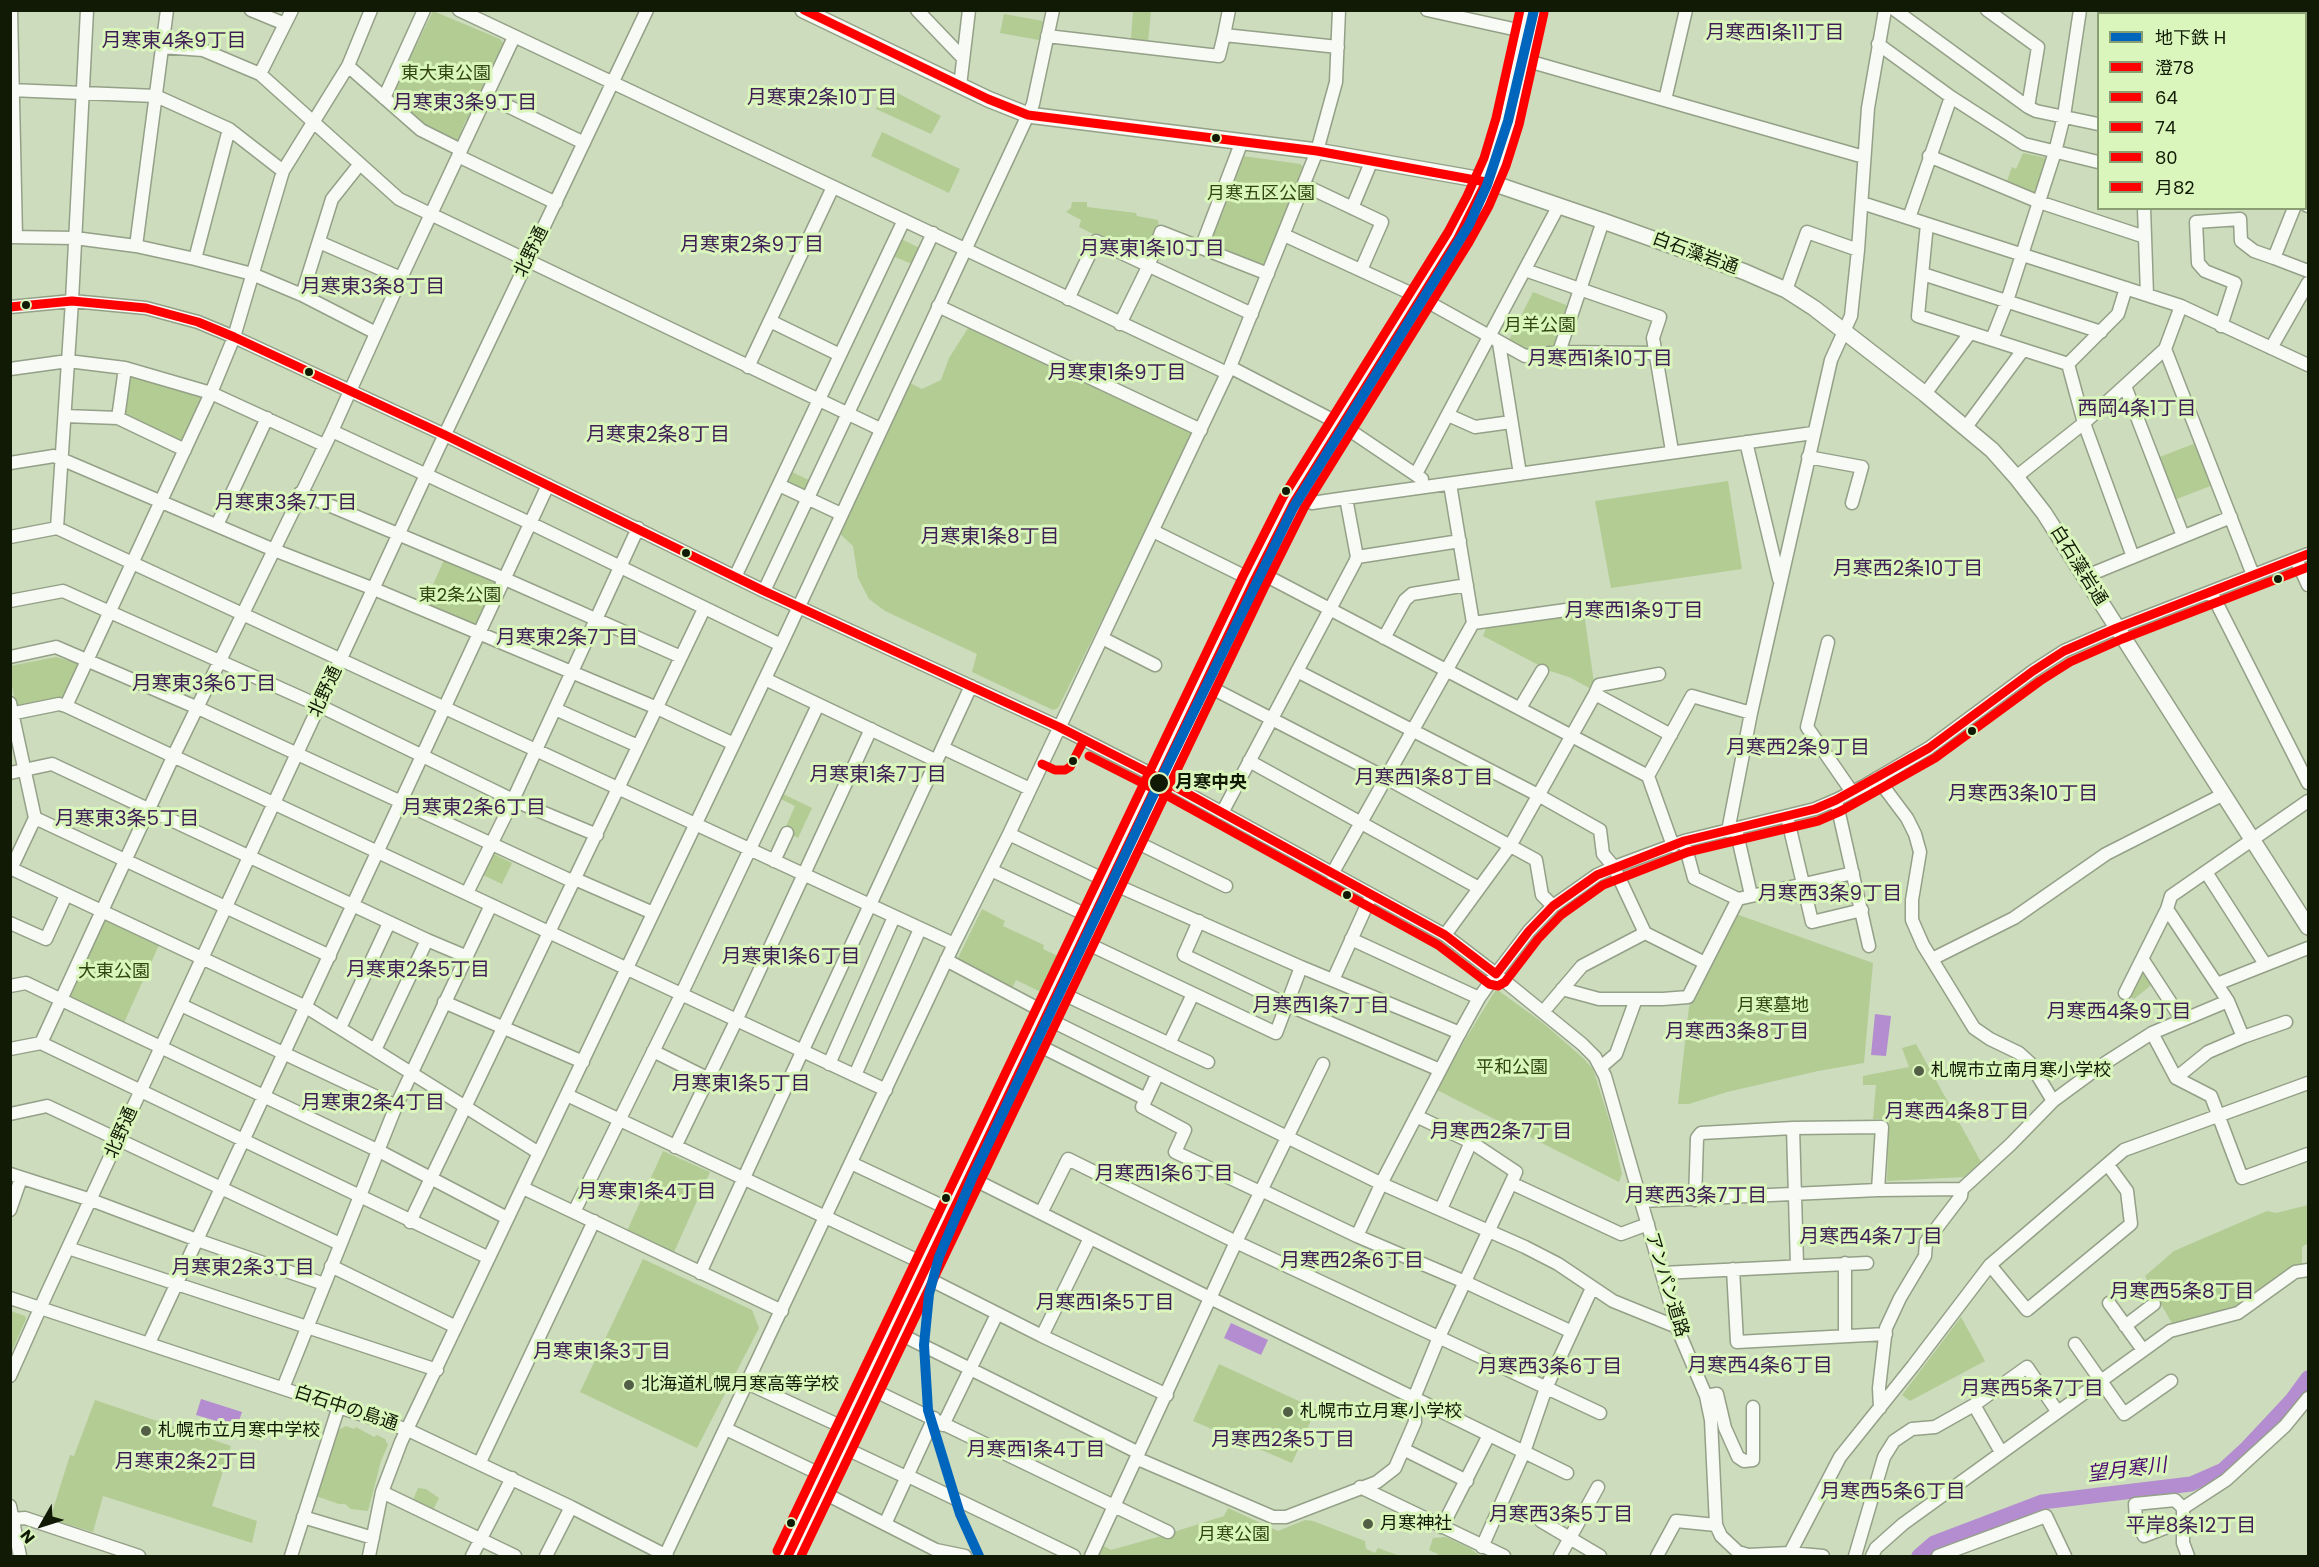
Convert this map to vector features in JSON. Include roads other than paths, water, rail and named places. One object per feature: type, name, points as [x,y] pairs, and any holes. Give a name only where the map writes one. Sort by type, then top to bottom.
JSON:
[{"type":"highway","points":[[788,1557],[1256,576],[1298,496],[1465,226],[1495,162],[1508,121],[1532,10]]},
{"type":"main road","name":"白石藻岩通","points":[[803,10],[960,86],[1028,115],[1317,151],[1486,182],[1745,272],[1786,290],[1814,308],[1966,427],[1992,450],[2016,477],[2044,513],[2308,927]]},
{"type":"street","points":[[11,10],[14,237],[75,238],[136,246],[252,273],[302,295],[376,333]]},
{"type":"street","points":[[57,528],[72,301],[87,10]]},
{"type":"street","points":[[136,246],[166,10]]},
{"type":"street","points":[[251,10],[285,24]]},
{"type":"street","points":[[260,74],[292,10]]},
{"type":"street","points":[[66,706],[211,393],[234,337],[283,171],[348,66],[371,10]]},
{"type":"street","points":[[384,98],[424,10]]},
{"type":"street","points":[[459,10],[933,233],[1120,324],[1229,370],[1342,424],[1416,474],[1429,487]]},
{"type":"street","name":"北野通","points":[[10,1376],[426,475],[647,10]]},
{"type":"street","points":[[917,10],[962,57]]},
{"type":"street","points":[[960,86],[969,10]]},
{"type":"street","points":[[372,1555],[382,1492],[408,1430],[765,679],[1033,104],[1053,10]]},
{"type":"street","points":[[1047,36],[1219,56],[1229,10]]},
{"type":"street","points":[[666,1556],[946,960],[1009,834],[1229,370],[1317,151],[1336,82],[1339,10]]},
{"type":"street","points":[[1427,10],[1527,32]]},
{"type":"street","points":[[1665,100],[1686,10]]},
{"type":"street","points":[[1751,895],[1732,830],[1751,713],[1808,457],[1831,360],[1851,315],[1868,108],[1885,10]]},
{"type":"street","points":[[1895,10],[2028,107],[2036,111],[2097,124]]},
{"type":"street","points":[[1987,10],[2038,47],[2028,107]]},
{"type":"street","points":[[1992,339],[2007,301],[2055,152],[2064,116],[2080,10]]},
{"type":"street","points":[[1224,35],[1338,47]]},
{"type":"street","points":[[41,1043],[173,757],[332,431],[514,37]]},
{"type":"street","points":[[1878,44],[1951,97],[2024,144],[2097,162]]},
{"type":"street","points":[[162,47],[203,50],[260,74],[399,199],[880,429]]},
{"type":"street","points":[[1521,58],[1864,157]]},
{"type":"street","points":[[348,66],[422,130],[460,153],[556,203]]},
{"type":"street","points":[[12,90],[156,96],[229,129],[283,171]]},
{"type":"street","points":[[487,96],[584,143]]},
{"type":"street","points":[[1909,218],[1951,97]]},
{"type":"street","points":[[195,258],[229,129]]},
{"type":"street","points":[[1201,248],[1242,141]]},
{"type":"street","points":[[1929,156],[2039,202],[2145,237]]},
{"type":"street","points":[[1352,208],[1372,160]]},
{"type":"street","points":[[302,295],[332,199],[359,165]]},
{"type":"street","points":[[1304,185],[1382,222],[1361,270]]},
{"type":"street","points":[[748,367],[833,187]]},
{"type":"street","points":[[1862,203],[2181,306],[2308,365]]},
{"type":"street","points":[[1416,474],[1448,415],[1494,340],[1525,270],[1558,207]]},
{"type":"street","points":[[2144,210],[2147,295]]},
{"type":"street","points":[[2274,258],[2293,210]]},
{"type":"street","points":[[2221,326],[2235,283],[2205,271],[2199,263],[2196,222],[2240,219],[2241,241],[2254,251],[2308,271]]},
{"type":"street","points":[[735,577],[904,220]]},
{"type":"street","points":[[1559,351],[1603,221]]},
{"type":"street","points":[[1927,224],[1918,316],[2068,364]]},
{"type":"street","points":[[1120,324],[1148,267],[1161,232],[1268,274]]},
{"type":"street","points":[[1786,290],[1807,232],[1858,250]]},
{"type":"street","points":[[764,591],[933,233]]},
{"type":"street","points":[[1284,235],[1421,298],[1525,356],[1559,351],[1656,353]]},
{"type":"street","points":[[1068,299],[1096,241],[1252,314]]},
{"type":"street","points":[[319,242],[401,278]]},
{"type":"street","points":[[1525,270],[1660,317],[1653,338],[1672,451]]},
{"type":"street","points":[[1923,274],[2102,332]]},
{"type":"street","points":[[2271,348],[2308,283]]},
{"type":"street","points":[[2068,364],[2118,314],[2126,288]]},
{"type":"street","name":"アンパン道路","points":[[10,306],[72,301],[156,311],[198,322],[234,337],[445,435],[764,591],[1059,727],[1159,777],[1445,935],[1582,1044],[1601,1067],[1677,1327],[1706,1396],[1711,1420],[1716,1525]]},
{"type":"street","points":[[938,306],[1201,430]]},
{"type":"street","points":[[2016,477],[2084,423],[2165,349],[2181,306]]},
{"type":"street","points":[[770,321],[840,355]]},
{"type":"street","points":[[1925,394],[1970,333]]},
{"type":"street","points":[[1494,340],[1520,474]]},
{"type":"street","points":[[2165,349],[2253,575]]},
{"type":"street","points":[[1966,427],[2023,350]]},
{"type":"street","points":[[10,369],[68,361],[124,369],[211,393],[324,445]]},
{"type":"street","points":[[2068,364],[2084,423],[2133,558]]},
{"type":"street","points":[[118,418],[124,369]]},
{"type":"street","points":[[2125,386],[2183,536]]},
{"type":"street","points":[[1448,415],[1474,427],[1511,422]]},
{"type":"street","points":[[65,416],[118,418],[185,450]]},
{"type":"street","points":[[217,525],[267,418]]},
{"type":"street","points":[[332,431],[781,645]]},
{"type":"street","points":[[1298,496],[1312,503],[1814,433]]},
{"type":"street","points":[[1746,442],[1780,583]]},
{"type":"street","points":[[11,461],[54,456],[62,459],[274,550],[374,589],[657,708],[734,744]]},
{"type":"street","points":[[1808,457],[1862,467],[1852,503]]},
{"type":"street","points":[[1332,874],[1473,623],[1450,484]]},
{"type":"street","points":[[149,1343],[548,485]]},
{"type":"street","points":[[779,485],[841,514]]},
{"type":"street","points":[[300,493],[505,579],[681,657]]},
{"type":"street","points":[[1222,813],[1357,557],[1346,498]]},
{"type":"street","points":[[2084,577],[2231,518]]},
{"type":"street","points":[[10,537],[57,528],[133,561],[242,614],[954,944]]},
{"type":"street","points":[[467,893],[513,800],[638,528]]},
{"type":"street","points":[[1153,531],[1329,610],[1648,776],[1694,878],[1738,899],[1853,873]]},
{"type":"street","points":[[1357,557],[1460,541]]},
{"type":"street","points":[[1357,1236],[1416,1116],[1479,998],[1529,931],[1553,906],[1597,875],[1614,867],[1679,844],[1815,809],[1836,800],[1929,748],[2056,656],[2116,628],[2308,554]]},
{"type":"street","points":[[2296,559],[2308,585]]},
{"type":"street","points":[[1384,638],[1405,600],[1412,594],[1467,585]]},
{"type":"street","points":[[10,601],[63,591],[320,706],[513,800],[597,834]]},
{"type":"street","points":[[2211,592],[2305,772],[2308,783]]},
{"type":"street","points":[[410,1222],[704,609]]},
{"type":"street","points":[[1473,623],[1566,610]]},
{"type":"street","points":[[1102,638],[1155,665]]},
{"type":"street","points":[[1828,642],[1807,727],[1852,792]]},
{"type":"street","points":[[10,657],[56,647],[198,708],[491,845],[653,913]]},
{"type":"street","points":[[1297,670],[1538,795],[1600,830],[1603,854],[1614,867],[1645,933],[1705,963]]},
{"type":"street","points":[[1520,708],[1542,671]]},
{"type":"street","points":[[1445,935],[1509,846],[1599,685],[1659,674]]},
{"type":"street","points":[[765,679],[937,761]]},
{"type":"street","points":[[1204,684],[1386,778],[1536,860],[1542,895],[1553,906]]},
{"type":"street","points":[[700,1273],[971,686]]},
{"type":"street","points":[[1595,694],[1671,735]]},
{"type":"street","points":[[1648,776],[1692,696],[1751,713]]},
{"type":"street","points":[[539,1153],[306,1007],[11,869],[34,818],[11,710],[59,704],[66,706],[886,1090]]},
{"type":"street","points":[[574,1212],[681,995],[818,705]]},
{"type":"street","points":[[555,709],[638,746]]},
{"type":"street","points":[[675,1148],[871,729]]},
{"type":"street","points":[[942,748],[1030,789]]},
{"type":"street","points":[[1249,761],[1479,888]]},
{"type":"street","points":[[10,773],[52,764],[465,956]]},
{"type":"street","points":[[1877,778],[1907,818],[1915,834],[1920,852],[1912,900],[1912,920],[1932,959],[1974,1029],[2019,1053],[2030,1063],[2053,1101]]},
{"type":"street","points":[[1932,959],[2014,918],[2106,854],[2224,794]]},
{"type":"street","points":[[1836,800],[1869,946]]},
{"type":"street","points":[[2125,993],[2167,909],[2171,896],[2308,801]]},
{"type":"street","points":[[1787,816],[1812,922],[1862,910]]},
{"type":"street","points":[[34,818],[330,956]]},
{"type":"street","points":[[774,861],[788,833]]},
{"type":"street","points":[[1009,834],[1109,882],[1301,967],[1460,1033]]},
{"type":"street","points":[[1130,839],[1227,886]]},
{"type":"street","points":[[991,870],[1093,918]]},
{"type":"street","points":[[2206,872],[2265,964]]},
{"type":"street","points":[[10,923],[46,939],[66,895]]},
{"type":"street","points":[[1333,980],[1371,896]]},
{"type":"street","points":[[1562,989],[1599,999],[1688,997],[1738,899]]},
{"type":"street","points":[[282,1388],[396,1106],[491,905]]},
{"type":"street","points":[[2167,909],[2228,1001],[2243,1037]]},
{"type":"street","points":[[829,1064],[894,917]]},
{"type":"street","points":[[1199,921],[1184,955],[1288,1005],[1440,1070]]},
{"type":"street","points":[[340,1028],[390,922]]},
{"type":"street","points":[[855,1076],[920,929]]},
{"type":"street","points":[[1543,1012],[1582,966],[1645,933]]},
{"type":"street","points":[[1351,939],[1479,998]]},
{"type":"street","points":[[375,1050],[428,940]]},
{"type":"street","points":[[1082,941],[1276,1033],[1301,967]]},
{"type":"street","points":[[2217,984],[2308,948]]},
{"type":"street","points":[[946,960],[1047,1016],[1158,1073],[1382,1184],[1490,1230],[1558,1264],[1613,1301],[1677,1327]]},
{"type":"street","points":[[2142,960],[2182,1020]]},
{"type":"street","points":[[10,986],[26,983],[62,999],[161,1049],[379,1151],[507,1218]]},
{"type":"street","points":[[1059,992],[1208,1062]]},
{"type":"street","points":[[1169,1044],[1193,994]]},
{"type":"street","points":[[1601,1067],[1616,1054],[1636,999]]},
{"type":"street","points":[[1880,1407],[1886,1328],[1900,1298],[1925,1256],[1926,1242],[1961,1196],[1962,1189],[2053,1101],[2102,1065],[2152,1033],[2228,1001]]},
{"type":"street","points":[[444,1002],[583,1062]]},
{"type":"street","points":[[181,1005],[396,1106]]},
{"type":"street","points":[[2176,1078],[2208,1052],[2286,1022]]},
{"type":"street","points":[[2152,1033],[2176,1078],[2211,1096],[2242,1178],[2308,1154]]},
{"type":"street","points":[[10,1049],[41,1043],[489,1258]]},
{"type":"street","points":[[1034,1043],[1146,1099]]},
{"type":"street","points":[[653,1051],[709,1078]]},
{"type":"street","points":[[1091,1557],[1116,1507],[1236,1242],[1323,1064]]},
{"type":"street","points":[[1158,1073],[1142,1107],[1185,1130],[1175,1152],[1572,1332]]},
{"type":"street","points":[[1790,1553],[1840,1457],[1990,1265],[2124,1150],[2308,1083]]},
{"type":"street","points":[[567,1095],[825,1218],[925,1270],[998,1314],[1167,1395]]},
{"type":"street","points":[[10,1114],[47,1106],[340,1244]]},
{"type":"street","points":[[896,1332],[1139,1456],[1273,1517],[1286,1517],[1377,1482],[1395,1468],[1414,1422],[1414,1398],[1439,1337],[1516,1172],[1471,1142],[1416,1116]]},
{"type":"street","points":[[1695,1200],[1697,1138],[1701,1133],[1882,1126],[1878,1190]]},
{"type":"street","points":[[1793,1128],[1797,1265]]},
{"type":"street","points":[[1441,1209],[1471,1142]]},
{"type":"street","points":[[1041,1213],[1068,1159],[1236,1242],[1600,1413]]},
{"type":"street","points":[[851,1163],[953,1211]]},
{"type":"street","points":[[1990,1265],[2027,1310],[2131,1224],[2127,1191],[2108,1165]]},
{"type":"street","points":[[10,1210],[16,1176],[92,1200],[197,1240],[324,1284]]},
{"type":"street","points":[[969,1177],[1567,1473]]},
{"type":"street","points":[[1511,1183],[1621,1234],[1647,1224]]},
{"type":"street","points":[[523,1188],[782,1311]]},
{"type":"street","points":[[1641,1201],[1796,1193],[1962,1189]]},
{"type":"street","points":[[480,1462],[594,1221]]},
{"type":"street","points":[[1042,1336],[1090,1238]]},
{"type":"street","points":[[68,1248],[437,1370]]},
{"type":"street","points":[[1845,1263],[1845,1336]]},
{"type":"street","points":[[1662,1273],[1867,1263]]},
{"type":"street","points":[[332,1266],[456,1327]]},
{"type":"street","points":[[1733,1269],[1737,1342],[1886,1335]]},
{"type":"street","points":[[1872,1557],[1876,1548],[1903,1524],[2170,1331],[2238,1313],[2295,1272],[2308,1270]]},
{"type":"street","points":[[1482,1547],[1524,1452],[1546,1388],[1592,1288]]},
{"type":"street","name":"白石中の島通","points":[[10,1298],[408,1430],[480,1462],[666,1556]]},
{"type":"street","points":[[2109,1303],[2143,1350]]},
{"type":"street","points":[[2125,1326],[2154,1304]]},
{"type":"street","points":[[885,1524],[906,1476],[971,1369],[998,1314]]},
{"type":"street","points":[[2075,1344],[2124,1414],[2171,1381]]},
{"type":"street","points":[[1855,1557],[1884,1457],[1894,1440],[1912,1429],[1935,1427],[1974,1405],[2027,1367],[2057,1411]]},
{"type":"street","points":[[747,1383],[849,1430]]},
{"type":"street","points":[[869,1388],[1168,1532]]},
{"type":"street","points":[[1706,1396],[1717,1394],[1725,1428],[1738,1457],[1744,1461],[1752,1460],[1753,1407]]},
{"type":"street","points":[[2183,1508],[2226,1480],[2285,1426],[2308,1398]]},
{"type":"street","points":[[1974,1405],[2001,1452]]},
{"type":"street","points":[[291,1557],[339,1406]]},
{"type":"street","points":[[726,1429],[823,1484],[885,1524],[936,1550],[965,1557]]},
{"type":"street","points":[[1442,1527],[1489,1435]]},
{"type":"street","points":[[839,1448],[906,1476],[1074,1557]]},
{"type":"street","points":[[1402,1449],[1467,1480]]},
{"type":"street","points":[[472,1557],[512,1479]]},
{"type":"street","points":[[1360,1487],[1504,1557]]},
{"type":"street","points":[[1560,1557],[1598,1487]]},
{"type":"street","points":[[382,1492],[515,1557]]},
{"type":"street","points":[[2183,1521],[2144,1536],[2136,1520],[2136,1504],[2175,1500],[2183,1508],[2183,1521],[2183,1544],[2188,1557]]},
{"type":"street","points":[[546,1557],[572,1507]]},
{"type":"street","points":[[17,1555],[12,1513],[139,1557]]},
{"type":"street","points":[[1938,1557],[2046,1516],[2065,1557]]},
{"type":"street","points":[[303,1517],[373,1538]]},
{"type":"street","points":[[1541,1521],[1600,1557]]},
{"type":"street","points":[[1657,1557],[1676,1521],[1716,1525],[1735,1554],[1755,1556],[1790,1553],[1823,1557]]},
{"type":"waterway","points":[[2267,10],[2271,12]]},
{"type":"waterway","name":"望月寒川","points":[[1919,1556],[1934,1543],[2042,1502],[2191,1484],[2223,1470],[2292,1400],[2308,1378]]},
{"type":"metro line","name":"H","points":[[979,1556],[960,1514],[928,1410],[924,1345],[929,1294],[939,1257],[973,1176],[1159,783],[1293,508],[1469,225],[1487,185],[1508,121],[1534,10]]},
{"type":"place","name":"月寒中央","points":[[1159,783]]},
{"type":"place","name":"札幌市立南月寒小学校","points":[[1919,1071]]},
{"type":"place","name":"北海道札幌月寒高等学校","points":[[629,1385]]},
{"type":"place","name":"札幌市立月寒小学校","points":[[1288,1412]]},
{"type":"place","name":"札幌市立月寒中学校","points":[[146,1431]]},
{"type":"place","name":"月寒神社","points":[[1368,1524]]},
{"type":"district","name":"月寒西1条11丁目","points":[[1775,34]]},
{"type":"district","name":"月寒東4条9丁目","points":[[174,42]]},
{"type":"district","name":"月寒東2条10丁目","points":[[822,99]]},
{"type":"district","name":"月寒東3条9丁目","points":[[465,104]]},
{"type":"district","name":"月寒東2条9丁目","points":[[752,246]]},
{"type":"district","name":"月寒東1条10丁目","points":[[1152,250]]},
{"type":"district","name":"月寒東3条8丁目","points":[[373,288]]},
{"type":"district","name":"月寒西1条10丁目","points":[[1600,360]]},
{"type":"district","name":"月寒東1条9丁目","points":[[1117,374]]},
{"type":"district","name":"西岡4条1丁目","points":[[2137,410]]},
{"type":"district","name":"月寒東2条8丁目","points":[[658,436]]},
{"type":"district","name":"月寒東3条7丁目","points":[[286,504]]},
{"type":"district","name":"月寒東1条8丁目","points":[[990,538]]},
{"type":"district","name":"月寒西2条10丁目","points":[[1908,570]]},
{"type":"district","name":"月寒西1条9丁目","points":[[1634,612]]},
{"type":"district","name":"月寒東2条7丁目","points":[[567,639]]},
{"type":"district","name":"月寒東3条6丁目","points":[[204,685]]},
{"type":"district","name":"月寒西2条9丁目","points":[[1798,749]]},
{"type":"district","name":"月寒東1条7丁目","points":[[878,776]]},
{"type":"district","name":"月寒西1条8丁目","points":[[1424,779]]},
{"type":"district","name":"月寒西3条10丁目","points":[[2023,795]]},
{"type":"district","name":"月寒東2条6丁目","points":[[474,809]]},
{"type":"district","name":"月寒東3条5丁目","points":[[127,820]]},
{"type":"district","name":"月寒西3条9丁目","points":[[1830,895]]},
{"type":"district","name":"月寒東1条6丁目","points":[[791,958]]},
{"type":"district","name":"月寒東2条5丁目","points":[[418,971]]},
{"type":"district","name":"月寒西1条7丁目","points":[[1321,1007]]},
{"type":"district","name":"月寒西4条9丁目","points":[[2119,1013]]},
{"type":"district","name":"月寒西3条8丁目","points":[[1737,1033]]},
{"type":"district","name":"月寒東1条5丁目","points":[[741,1085]]},
{"type":"district","name":"月寒東2条4丁目","points":[[373,1104]]},
{"type":"district","name":"月寒西4条8丁目","points":[[1957,1113]]},
{"type":"district","name":"月寒西2条7丁目","points":[[1501,1133]]},
{"type":"district","name":"月寒西1条6丁目","points":[[1164,1175]]},
{"type":"district","name":"月寒東1条4丁目","points":[[647,1193]]},
{"type":"district","name":"月寒西3条7丁目","points":[[1696,1197]]},
{"type":"district","name":"月寒西4条7丁目","points":[[1871,1238]]},
{"type":"district","name":"月寒西2条6丁目","points":[[1352,1262]]},
{"type":"district","name":"月寒東2条3丁目","points":[[243,1269]]},
{"type":"district","name":"月寒西5条8丁目","points":[[2182,1293]]},
{"type":"district","name":"月寒西1条5丁目","points":[[1105,1304]]},
{"type":"district","name":"月寒東1条3丁目","points":[[602,1353]]},
{"type":"district","name":"月寒西4条6丁目","points":[[1760,1367]]},
{"type":"district","name":"月寒西3条6丁目","points":[[1550,1368]]},
{"type":"district","name":"月寒西5条7丁目","points":[[2032,1390]]},
{"type":"district","name":"月寒西2条5丁目","points":[[1283,1441]]},
{"type":"district","name":"月寒西1条4丁目","points":[[1036,1451]]},
{"type":"district","name":"月寒東2条2丁目","points":[[186,1463]]},
{"type":"district","name":"月寒西5条6丁目","points":[[1893,1493]]},
{"type":"district","name":"月寒西3条5丁目","points":[[1561,1516]]},
{"type":"district","name":"平岸8条12丁目","points":[[2191,1527]]},
{"type":"park label","name":"東大東公園","points":[[446,74]]},
{"type":"park label","name":"月寒五区公園","points":[[1261,194]]},
{"type":"park label","name":"月羊公園","points":[[1540,326]]},
{"type":"park label","name":"東2条公園","points":[[460,596]]},
{"type":"park label","name":"大東公園","points":[[114,972]]},
{"type":"park label","name":"月寒墓地","points":[[1773,1006]]},
{"type":"park label","name":"平和公園","points":[[1512,1068]]},
{"type":"park label","name":"月寒公園","points":[[1234,1535]]}]
